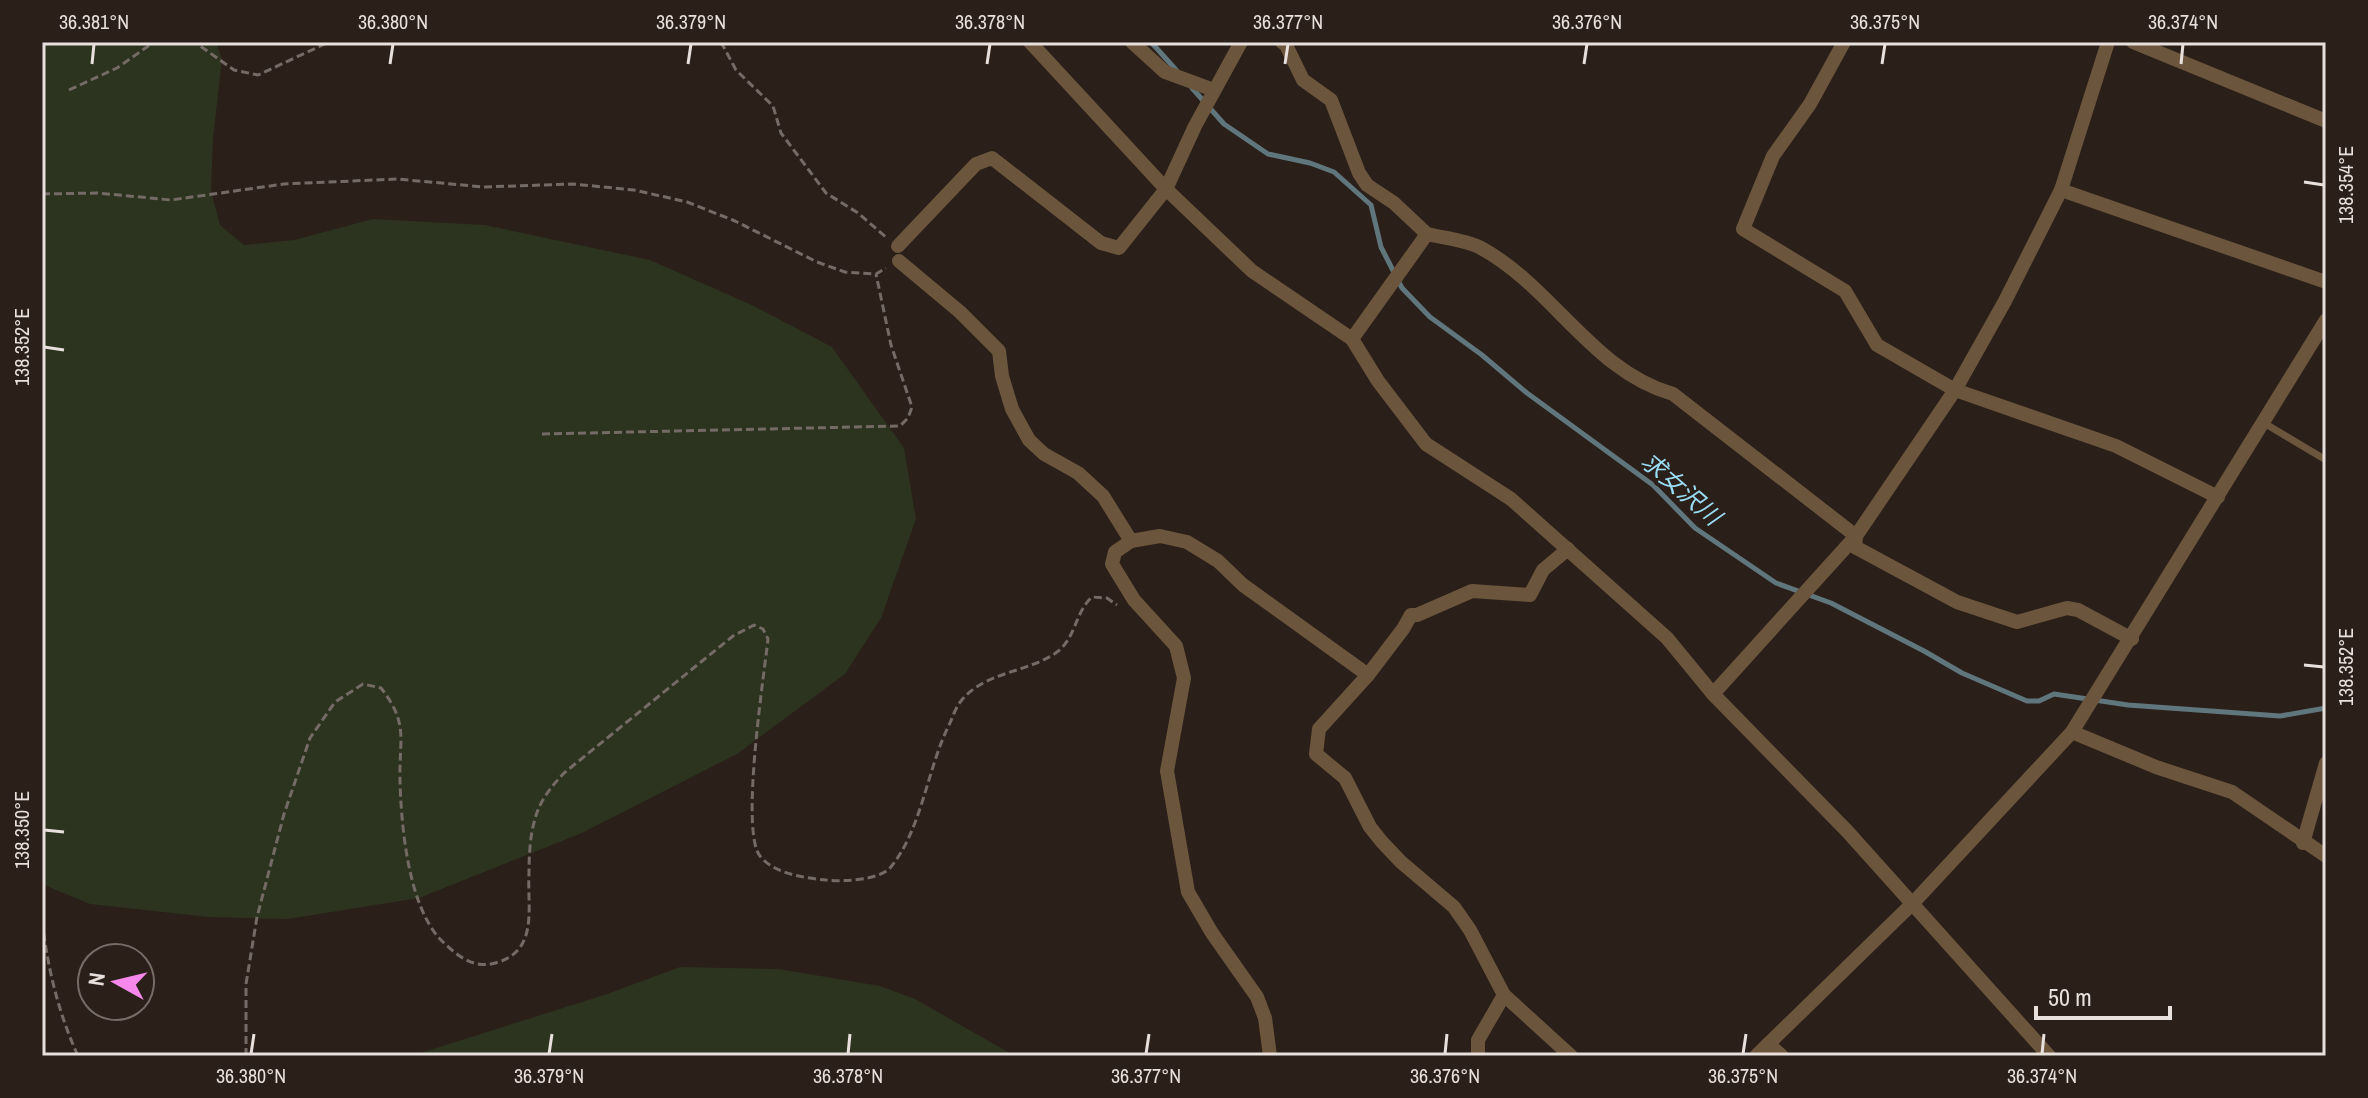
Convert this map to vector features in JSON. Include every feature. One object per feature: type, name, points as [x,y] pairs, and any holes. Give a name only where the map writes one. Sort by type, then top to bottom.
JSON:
[{"type":"street","points":[[1030,42],[1166,189],[1252,271],[1352,339],[1378,381],[1426,444],[1511,499],[1667,638],[1713,694],[1913,903],[2049,1056]]},
{"type":"street","points":[[1132,42],[1165,72],[1214,90]]},
{"type":"street","points":[[1131,541],[1103,496],[1078,473],[1044,454],[1029,440],[1012,409],[1002,376],[999,351],[899,254],[976,164],[992,158],[1101,243],[1119,248],[1166,189],[1241,42]]},
{"type":"street","points":[[1282,42],[1303,80],[1331,100],[1359,173],[1367,185],[1394,203],[1427,234],[1479,247],[1514,271],[1591,344],[1646,386],[1673,394],[1856,536]]},
{"type":"street","points":[[1844,42],[1810,104],[1773,156],[1743,229],[1845,291],[1877,345],[1955,390],[2116,446],[2218,497]]},
{"type":"street","points":[[1713,694],[1856,536],[1955,390],[2005,301],[2061,190],[2108,42]]},
{"type":"street","points":[[2133,42],[2326,121]]},
{"type":"street","points":[[2061,190],[2326,282]]},
{"type":"street","points":[[1352,339],[1427,234]]},
{"type":"street","points":[[1756,1056],[1913,903],[2072,732],[2326,320]]},
{"type":"street","points":[[1270,1056],[1265,1018],[1257,997],[1212,933],[1188,892],[1167,771],[1184,678],[1176,646],[1134,600],[1112,564],[1115,552],[1131,541],[1160,536],[1187,542],[1218,561],[1243,585],[1368,675]]},
{"type":"street","points":[[1856,536],[1855,547],[1957,602],[2017,622],[2067,608],[2078,610],[2132,639]]},
{"type":"street","points":[[1568,549],[1543,570],[1530,595],[1472,591],[1411,615],[1368,675],[1319,729],[1316,754],[1345,778],[1370,827],[1382,842],[1454,907],[1470,930],[1504,995],[1571,1056]]},
{"type":"street","points":[[2072,732],[2156,767],[2232,792],[2326,856]]},
{"type":"street","points":[[2303,843],[2326,763]]},
{"type":"street","points":[[1478,1056],[1478,1040],[1504,995]]},
{"type":"street","points":[[1768,1044],[1782,1056]]},
{"type":"lane","points":[[2264,423],[2326,460]]},
{"type":"path","points":[[69,90],[117,68],[154,42]]},
{"type":"path","points":[[190,42],[234,70],[258,75],[329,42]]},
{"type":"path","points":[[721,42],[736,70],[773,106],[781,133],[826,193],[858,213],[899,254]]},
{"type":"path","points":[[42,194],[97,193],[171,200],[284,184],[397,179],[484,187],[573,184],[634,190],[687,202],[735,221],[817,262],[845,272],[876,274],[891,345],[912,407],[908,418],[900,426],[542,434]]},
{"type":"path","points":[[246,1056],[246,984],[257,917],[284,814],[310,738],[335,702],[363,684],[381,688],[395,705],[403,733],[400,776],[402,828],[417,892],[430,927],[455,954],[481,966],[503,962],[523,943],[530,923],[529,874],[534,820],[545,794],[564,773],[727,641],[754,625],[763,629],[768,639],[753,769],[753,836],[758,855],[776,868],[803,878],[839,882],[888,871],[908,842],[938,747],[961,701],[994,676],[1043,661],[1060,650],[1070,638],[1082,606],[1092,597],[1107,598],[1120,607]]},
{"type":"path","points":[[42,921],[47,965],[63,1023],[78,1056]]},
{"type":"green space","points":[[42,42],[216,42],[222,60],[213,138],[211,191],[220,225],[244,245],[294,240],[373,219],[485,225],[650,260],[754,306],[832,347],[904,448],[916,519],[881,618],[845,674],[737,754],[582,833],[419,898],[288,919],[208,917],[90,904],[42,884]]},
{"type":"green space","points":[[680,967],[779,969],[880,986],[915,999],[1015,1056],[411,1056],[607,994]]},
{"type":"waterway","name":"求女沢川","points":[[1151,42],[1177,71]]},
{"type":"waterway","name":"求女沢川","points":[[1192,88],[1224,124],[1268,154],[1334,172],[1371,205],[1381,247],[1402,288],[1430,317],[1653,485],[1695,528],[1776,583],[1831,603],[1962,673],[2027,701],[2039,701],[2054,694],[2128,705],[2280,716],[2326,708]]}]
